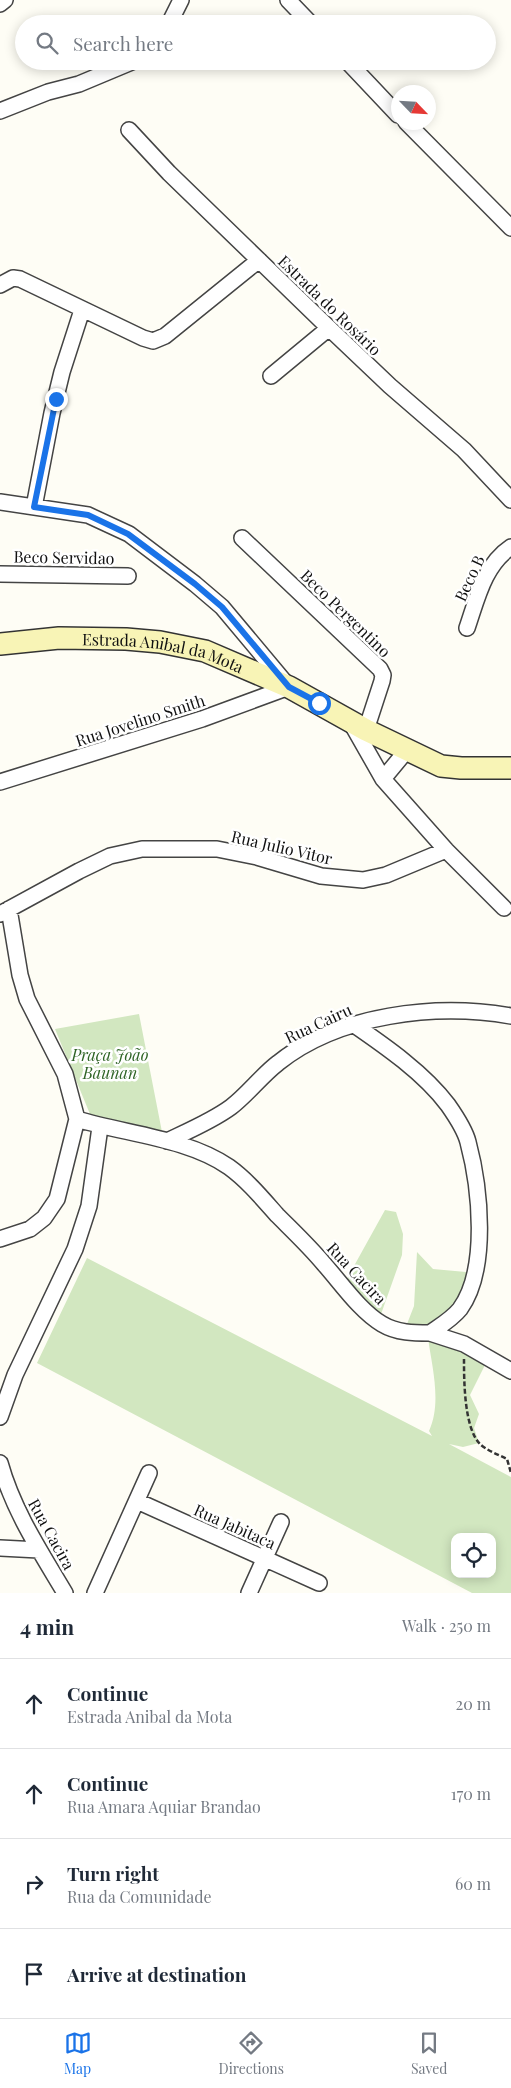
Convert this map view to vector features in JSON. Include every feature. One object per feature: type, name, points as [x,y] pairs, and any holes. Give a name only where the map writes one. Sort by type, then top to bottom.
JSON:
[{"type":"street","points":[[0,4],[5,0]]},
{"type":"street","points":[[174,15],[181,0]]},
{"type":"street","points":[[288,0],[302,15]]},
{"type":"street","points":[[0,111],[48,92],[79,84],[112,70]]},
{"type":"street","points":[[356,70],[391,108]]},
{"type":"street","name":"Estrada do Rosário","points":[[128,130],[169,174],[329,328],[390,386],[464,450],[511,500]]},
{"type":"street","points":[[414,130],[511,228]]},
{"type":"street","points":[[0,285],[13,278],[20,279],[153,342],[165,336],[259,260]]},
{"type":"street","points":[[34,507],[54,404],[82,310]]},
{"type":"street","points":[[272,376],[329,328]]},
{"type":"street","points":[[0,502],[88,515],[128,534],[222,607],[289,687]]},
{"type":"street","name":"Beco Pergentino","points":[[242,538],[380,670],[383,675],[382,681],[357,725]]},
{"type":"street","name":"Beco B","points":[[466,628],[491,566],[500,555],[511,547]]},
{"type":"street","name":"Beco Servidao","points":[[0,574],[128,576]]},
{"type":"street","name":"Estrada Anibal da Mota","points":[[0,644],[52,639],[126,639],[160,642],[205,651],[289,687],[357,725],[441,766],[511,768]]},
{"type":"street","name":"Rua Jovelino Smith","points":[[0,782],[202,719],[289,687]]},
{"type":"street","points":[[357,725],[383,779],[446,850],[504,908]]},
{"type":"street","points":[[383,779],[407,750]]},
{"type":"street","name":"Rua Julio Vitor","points":[[5,912],[110,856],[142,849],[217,849],[258,857],[321,876],[363,880],[386,876],[446,850]]},
{"type":"street","points":[[0,1239],[30,1230],[44,1218],[57,1199],[77,1119],[66,1074],[26,999],[5,912]]},
{"type":"street","name":"Rua Cairu","points":[[167,1141],[230,1107],[279,1062],[311,1042],[353,1024],[384,1015],[443,1012],[490,1012],[511,1016]]},
{"type":"street","points":[[353,1024],[398,1056],[448,1105],[468,1140],[478,1195],[478,1237],[475,1270],[469,1292],[459,1309],[430,1333]]},
{"type":"street","name":"Rua Cacira","points":[[77,1119],[100,1127],[167,1141],[212,1157],[229,1167],[246,1182],[324,1263],[350,1295],[382,1324],[397,1330],[430,1333],[464,1344],[511,1371]]},
{"type":"street","points":[[0,1417],[15,1375],[75,1249],[89,1206],[100,1127]]},
{"type":"street","name":"Rua Cacira","points":[[0,1463],[4,1478],[21,1518],[65,1593]]},
{"type":"street","points":[[95,1593],[149,1473]]},
{"type":"street","name":"Rua Jabitaca","points":[[137,1501],[319,1583]]},
{"type":"street","points":[[249,1593],[281,1522]]},
{"type":"street","points":[[0,1548],[39,1550]]},
{"type":"path","points":[[464,1344],[464,1383],[472,1430],[480,1444],[508,1459],[511,1473]]},
{"type":"green space","name":"Praça João Baunan","points":[[139,1014],[162,1132],[92,1119],[55,1029]]},
{"type":"green space","points":[[385,1210],[396,1212],[403,1234],[402,1255],[380,1317],[344,1284]]},
{"type":"green space","points":[[417,1252],[433,1269],[466,1272],[468,1283],[457,1308],[437,1322],[423,1325],[407,1324],[414,1306]]},
{"type":"green space","points":[[87,1258],[432,1436],[429,1431],[435,1409],[435,1385],[428,1338],[451,1345],[481,1360],[485,1365],[470,1395],[479,1414],[474,1428],[479,1443],[463,1447],[449,1444],[511,1477],[511,1593],[472,1593],[37,1363]]},
{"type":"route","points":[[56,399],[34,507],[88,515],[128,534],[160,556],[222,607],[289,687],[319,703]]}]
